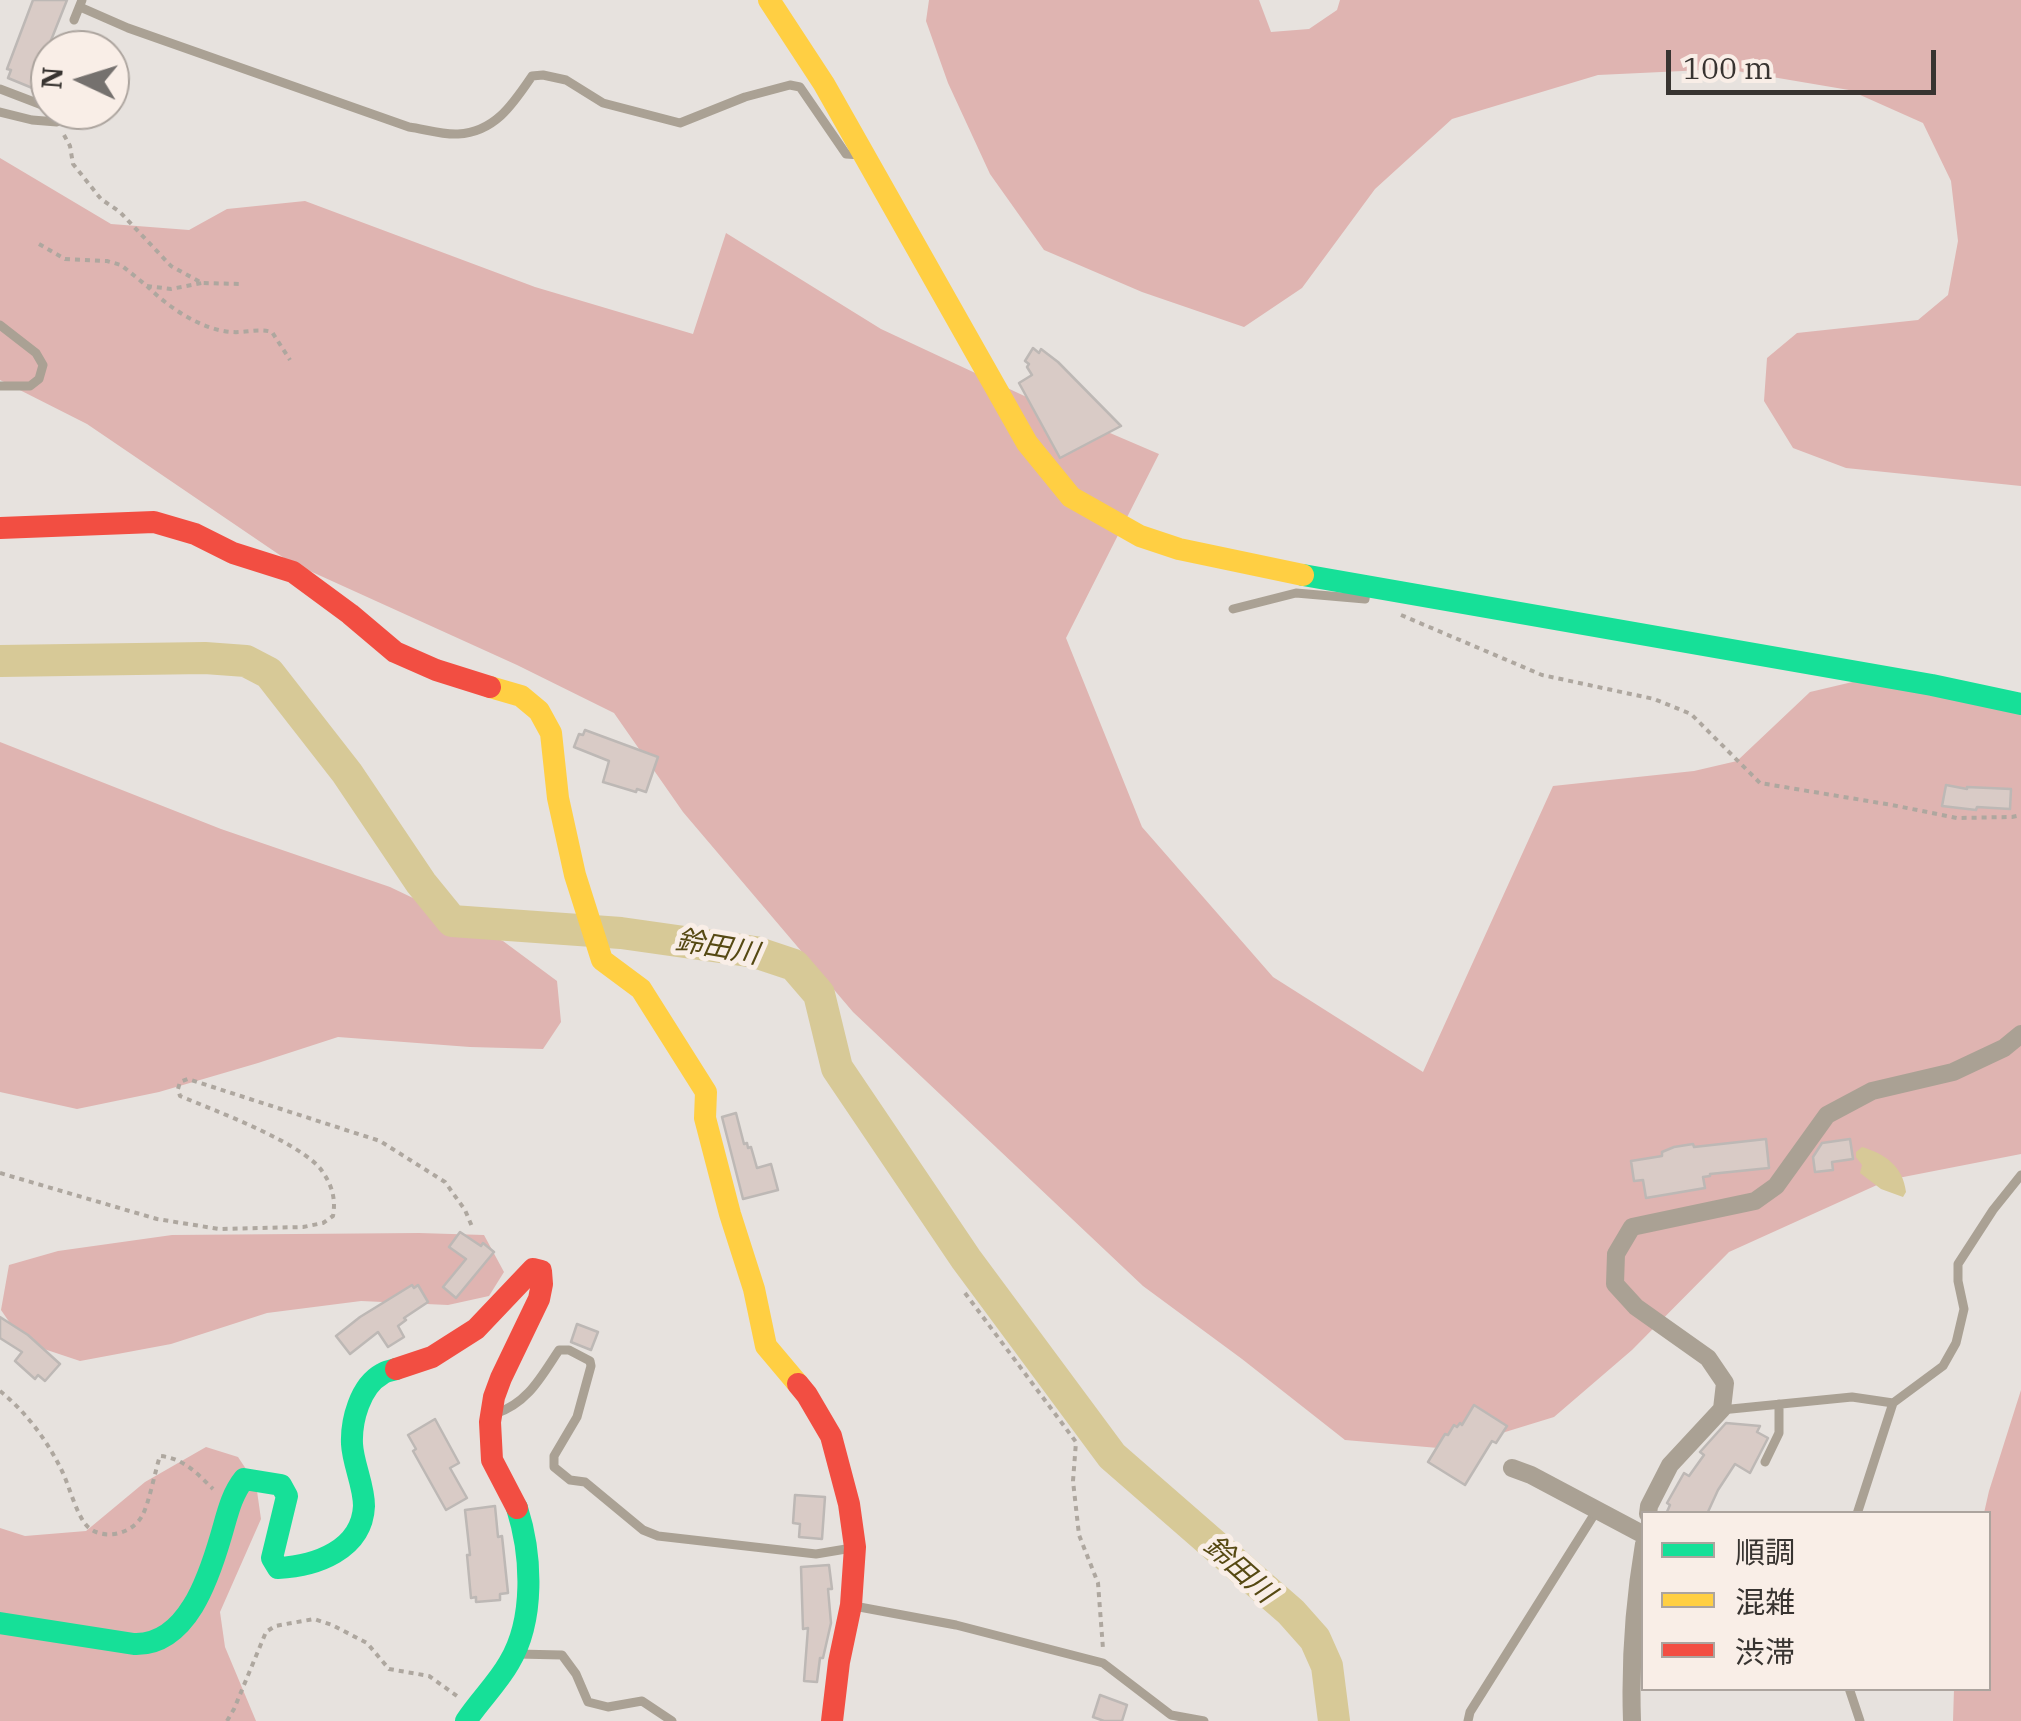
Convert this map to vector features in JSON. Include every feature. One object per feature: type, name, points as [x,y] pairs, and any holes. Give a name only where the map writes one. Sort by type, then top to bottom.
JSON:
[{"type":"street","points":[[770,0],[824,84],[1027,443],[1071,497],[1140,536],[1179,549],[1367,586],[2021,704]]},
{"type":"street","points":[[0,528],[154,522],[194,534],[233,553],[293,572],[395,652],[436,670],[521,696],[539,711],[551,733],[558,798],[575,874],[602,960],[641,990],[706,1092],[706,1118],[766,1346],[807,1394],[831,1436],[854,1547],[851,1605],[832,1721]]},
{"type":"street","points":[[1648,1511],[1670,1465],[1721,1410],[1724,1382],[1708,1358],[1636,1307],[1615,1284],[1616,1254],[1632,1227],[1755,1201],[1776,1186],[1827,1115],[1872,1090],[1952,1072],[2004,1048],[2021,1034]]},
{"type":"street","points":[[0,1623],[90,1640],[144,1644],[168,1634],[193,1608],[235,1490],[244,1479],[281,1485],[286,1496],[272,1558],[278,1568],[296,1568],[343,1550],[361,1524],[364,1503],[352,1442],[356,1408],[368,1386],[381,1374],[432,1358],[476,1329],[534,1269],[541,1271],[544,1282],[530,1322],[496,1390],[490,1454],[517,1510],[526,1542],[528,1583],[522,1628],[515,1654],[470,1714]]},
{"type":"street","points":[[1512,1468],[1641,1533]]},
{"type":"street","points":[[1632,1721],[1630,1673],[1641,1562]]},
{"type":"lane","points":[[74,20],[81,3],[128,28],[409,127],[458,134],[488,127],[511,108],[532,76],[566,80],[603,103],[680,122],[745,96],[790,85],[800,88],[846,154],[864,156]]},
{"type":"lane","points":[[0,89],[30,100]]},
{"type":"lane","points":[[0,112],[30,120]]},
{"type":"lane","points":[[0,325],[36,353],[42,365],[40,379],[30,386],[0,386]]},
{"type":"lane","points":[[1233,609],[1296,594],[1365,599],[1367,586]]},
{"type":"lane","points":[[1858,1511],[1893,1404],[1943,1366],[1956,1343],[1964,1309],[1958,1264],[2021,1175]]},
{"type":"lane","points":[[492,1414],[512,1408],[533,1388],[560,1350],[569,1350],[590,1361],[591,1366],[577,1417],[554,1456],[554,1467],[570,1480],[585,1482],[642,1530],[658,1536],[816,1554],[854,1547]]},
{"type":"lane","points":[[1721,1410],[1852,1397],[1893,1404]]},
{"type":"lane","points":[[1764,1462],[1778,1433],[1780,1404]]},
{"type":"lane","points":[[1468,1721],[1597,1510]]},
{"type":"lane","points":[[851,1605],[956,1625],[1103,1664],[1172,1715],[1204,1721]]},
{"type":"lane","points":[[515,1654],[562,1655],[576,1674],[588,1702],[608,1707],[642,1701],[672,1721]]},
{"type":"lane","points":[[1849,1691],[1860,1721]]},
{"type":"path","points":[[62,130],[70,146],[72,164],[101,199],[120,212],[172,266],[202,283]]},
{"type":"path","points":[[39,244],[65,259],[121,265],[162,301],[204,324],[226,332],[272,332],[290,360]]},
{"type":"path","points":[[147,286],[171,289],[202,283],[240,284]]},
{"type":"path","points":[[1399,614],[1542,675],[1654,699],[1691,714],[1760,782],[1956,818],[2021,815]]},
{"type":"path","points":[[0,1173],[157,1218],[220,1229],[303,1228],[333,1216],[336,1201],[321,1168],[301,1152],[244,1122],[180,1096],[180,1082],[188,1079],[380,1141],[445,1182],[465,1210],[473,1230]]},
{"type":"path","points":[[965,1293],[1076,1442],[1073,1481],[1080,1535],[1098,1583],[1103,1664]]},
{"type":"path","points":[[0,1391],[39,1432],[60,1467],[85,1525],[98,1533],[122,1533],[142,1518],[160,1456],[175,1457],[193,1469],[230,1506]]},
{"type":"path","points":[[226,1721],[266,1632],[275,1626],[314,1619],[367,1643],[389,1669],[429,1676],[470,1714]]},
{"type":"shaded area","points":[[929,0],[1259,0],[1271,32],[1309,29],[1337,10],[1340,0],[2021,0],[2021,486],[1846,468],[1793,448],[1764,401],[1767,358],[1797,333],[1918,320],[1948,295],[1958,241],[1951,181],[1923,123],[1849,90],[1725,69],[1598,75],[1452,119],[1375,189],[1302,288],[1244,327],[1142,292],[1044,250],[990,174],[948,83],[926,21]]},
{"type":"shaded area","points":[[0,158],[111,224],[189,230],[227,209],[305,201],[535,287],[693,334],[726,233],[881,329],[1159,454],[1066,638],[1142,827],[1273,977],[1423,1072],[1553,786],[1694,771],[1737,761],[1810,692],[1899,671],[2021,705],[2021,1154],[1888,1180],[1729,1252],[1632,1350],[1554,1417],[1450,1449],[1345,1440],[1143,1286],[853,1012],[683,812],[614,713],[290,562],[87,424],[0,380]]},
{"type":"shaded area","points":[[0,742],[221,829],[390,887],[503,941],[557,981],[561,1022],[543,1049],[338,1037],[159,1092],[77,1109],[0,1092]]},
{"type":"shaded area","points":[[1862,1147],[1885,1157],[1897,1168],[1906,1192],[1903,1197],[1881,1189],[1860,1173],[1862,1165],[1856,1152]]},
{"type":"shaded area","points":[[172,1235],[484,1235],[504,1272],[489,1296],[448,1305],[361,1301],[267,1313],[171,1344],[80,1361],[23,1342],[1,1310],[9,1265],[58,1251]]},
{"type":"shaded area","points":[[2021,1390],[2021,1721],[1953,1721],[1954,1691],[1991,1691],[1991,1511],[1984,1511]]},
{"type":"shaded area","points":[[206,1447],[238,1457],[256,1484],[261,1519],[220,1612],[225,1647],[256,1721],[0,1721],[0,1528],[25,1536],[86,1531],[145,1482]]},
{"type":"building","points":[[33,0],[67,0],[55,30],[30,30],[30,87],[8,78],[11,70],[7,69]]},
{"type":"building","points":[[1033,348],[1039,353],[1041,349],[1058,362],[1121,426],[1060,458],[1019,383],[1032,375],[1025,361]]},
{"type":"building","points":[[585,730],[658,757],[646,792],[603,782],[609,761],[574,747]]},
{"type":"building","points":[[1946,785],[2011,789],[2010,809],[1942,806]]},
{"type":"building","points":[[736,1113],[744,1144],[751,1147],[757,1168],[771,1164],[778,1190],[743,1199],[722,1117]]},
{"type":"building","points":[[1766,1139],[1769,1168],[1710,1174],[1703,1177],[1705,1188],[1646,1198],[1643,1180],[1634,1181],[1631,1161],[1662,1156],[1662,1152],[1674,1147]]},
{"type":"building","points":[[1850,1139],[1853,1159],[1832,1162],[1833,1170],[1815,1172],[1813,1157],[1822,1143]]},
{"type":"building","points":[[460,1232],[494,1252],[456,1298],[443,1287],[466,1259],[449,1247]]},
{"type":"building","points":[[412,1285],[418,1285],[428,1302],[398,1326],[404,1337],[388,1347],[378,1332],[350,1354],[336,1336]]},
{"type":"building","points":[[0,1317],[28,1335],[60,1364],[45,1381],[38,1375],[35,1379],[15,1361],[22,1352],[0,1338]]},
{"type":"building","points":[[577,1324],[598,1332],[591,1350],[571,1342]]},
{"type":"building","points":[[1474,1405],[1507,1426],[1496,1443],[1492,1441],[1465,1485],[1428,1462],[1445,1434],[1454,1425],[1462,1425]]},
{"type":"building","points":[[435,1419],[459,1463],[450,1468],[467,1498],[446,1510],[408,1435]]},
{"type":"building","points":[[1726,1423],[1760,1426],[1757,1432],[1768,1438],[1750,1473],[1735,1464],[1708,1511],[1667,1511],[1667,1503],[1684,1473],[1689,1476],[1704,1455],[1700,1452]]},
{"type":"building","points":[[795,1495],[825,1497],[822,1539],[799,1537],[800,1524],[793,1523]]},
{"type":"building","points":[[495,1506],[508,1593],[500,1594],[500,1600],[476,1602],[476,1597],[471,1598],[465,1510]]},
{"type":"building","points":[[829,1565],[831,1623],[817,1682],[804,1681],[808,1628],[803,1629],[801,1567]]},
{"type":"building","points":[[1100,1695],[1127,1705],[1122,1721],[1093,1717]]},
{"type":"waterway","name":"鈴田川","points":[[0,661],[246,661],[269,673],[347,773],[421,883],[452,921],[621,933],[755,952],[794,965],[819,994],[837,1068],[966,1259],[1112,1456],[1291,1612],[1315,1639],[1327,1666],[1334,1721]]},
{"type":"traffic: fast","points":[[1303,575],[2021,704]]},
{"type":"traffic: fast","points":[[0,1623],[134,1644],[152,1642],[168,1634],[182,1622],[202,1589],[233,1499],[244,1479],[281,1485],[287,1496],[272,1558],[278,1568],[307,1564],[334,1553],[355,1534],[364,1506],[352,1444],[358,1405],[374,1380],[396,1369]]},
{"type":"traffic: fast","points":[[466,1721],[509,1663],[523,1627],[528,1566],[517,1508]]},
{"type":"traffic: slow","points":[[769,0],[824,84],[1027,443],[1071,497],[1140,536],[1179,549],[1303,575]]},
{"type":"traffic: slow","points":[[490,687],[521,696],[539,711],[551,733],[558,798],[575,875],[602,960],[641,989],[706,1092],[705,1118],[754,1289],[766,1346],[798,1384]]},
{"type":"traffic: jam","points":[[0,528],[154,522],[195,534],[233,553],[293,572],[395,652],[490,687]]},
{"type":"traffic: jam","points":[[396,1369],[432,1357],[476,1329],[533,1269],[541,1271],[539,1299],[501,1378],[490,1422],[492,1460],[517,1508]]},
{"type":"traffic: jam","points":[[798,1384],[831,1436],[849,1504],[855,1547],[851,1605],[832,1721]]}]
